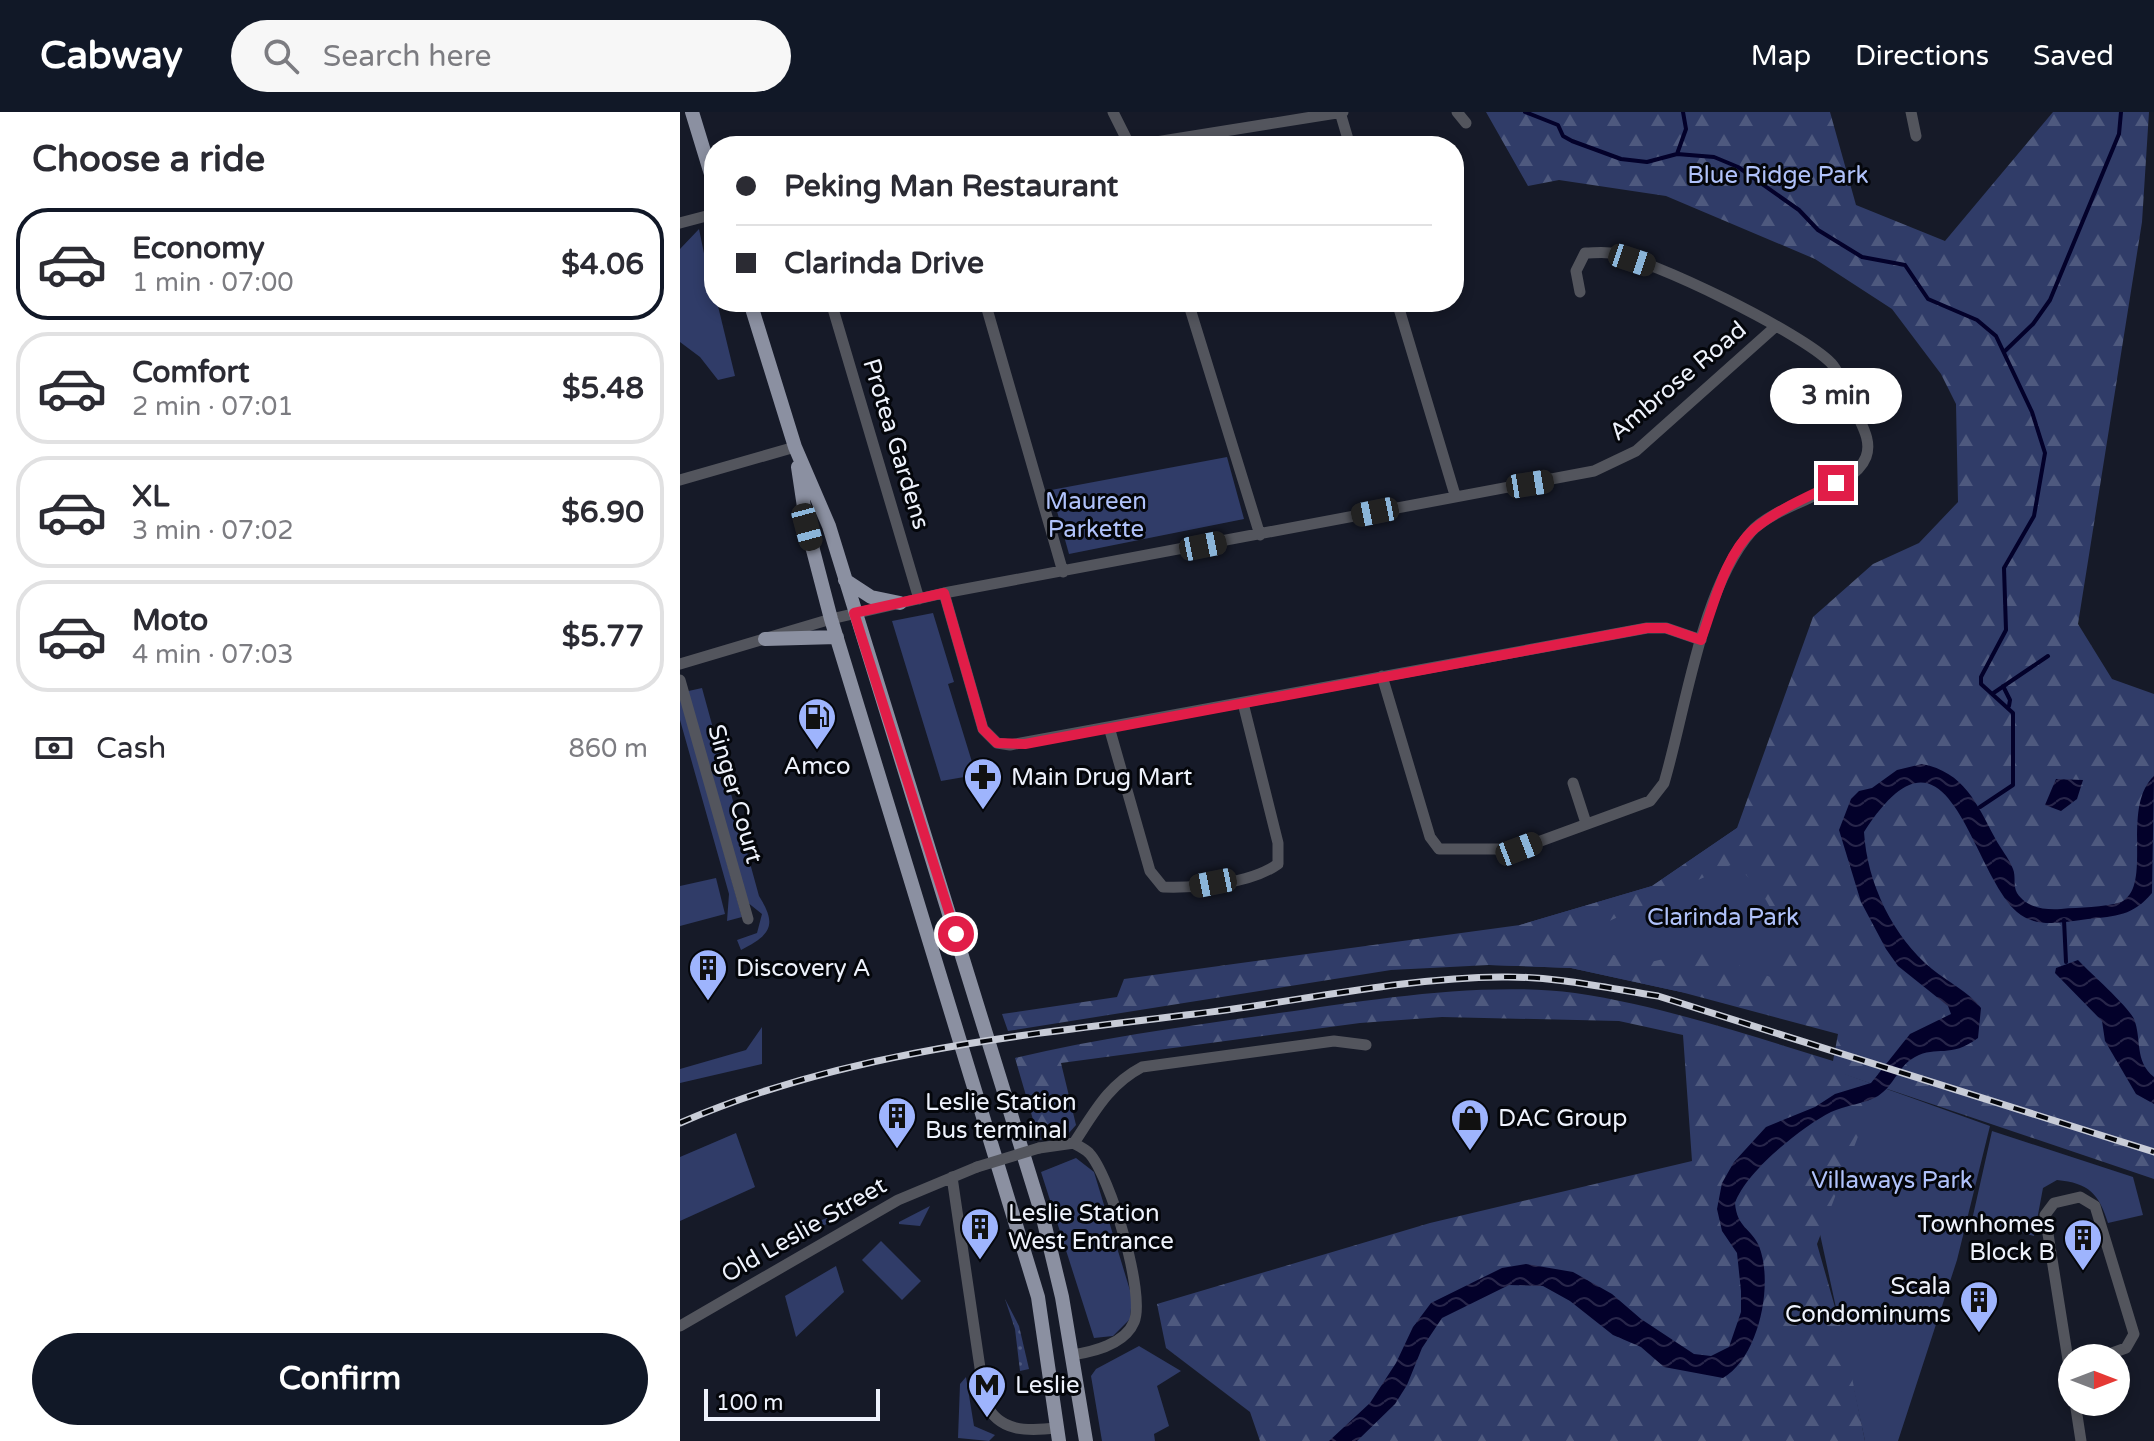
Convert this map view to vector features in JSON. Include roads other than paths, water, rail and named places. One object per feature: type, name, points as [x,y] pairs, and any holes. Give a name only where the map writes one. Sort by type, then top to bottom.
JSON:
[{"type":"main road","points":[[692,112],[704,151]]},
{"type":"main road","points":[[753,312],[795,447],[829,526],[1043,1218],[1072,1355],[1086,1441]]},
{"type":"main road","points":[[795,447],[807,527],[831,619],[1034,1282],[1058,1434]]},
{"type":"main road","points":[[845,580],[871,597],[900,603]]},
{"type":"main road","points":[[765,639],[837,637]]},
{"type":"street","points":[[1113,112],[1126,136]]},
{"type":"street","points":[[1193,136],[1341,112],[1347,136]]},
{"type":"street","points":[[1457,112],[1466,123]]},
{"type":"street","points":[[1911,112],[1916,136]]},
{"type":"street","points":[[680,223],[704,217]]},
{"type":"street","points":[[1382,676],[1430,837],[1439,849],[1519,849],[1650,801],[1664,783],[1701,640],[1730,562],[1753,530],[1791,504],[1858,473],[1867,455],[1867,437],[1834,365],[1807,342],[1676,275],[1611,253],[1585,253],[1576,271],[1580,292]]},
{"type":"street","name":"Protea Gardens","points":[[834,312],[919,599]]},
{"type":"street","points":[[988,312],[1063,572]]},
{"type":"street","points":[[1191,312],[1260,535]]},
{"type":"street","points":[[1400,312],[1455,495]]},
{"type":"street","name":"Ambrose Road","points":[[680,664],[831,619],[944,593],[1594,471],[1636,451],[1775,327]]},
{"type":"street","points":[[680,480],[795,447]]},
{"type":"street","points":[[944,593],[983,729],[997,743],[1025,744],[1647,628],[1666,628],[1701,640]]},
{"type":"street","name":"Singer Court","points":[[680,680],[748,919]]},
{"type":"street","points":[[1109,727],[1150,871],[1163,887],[1186,888],[1266,872],[1278,864],[1278,843],[1243,703]]},
{"type":"street","points":[[1573,783],[1586,823]]},
{"type":"street","points":[[1072,1355],[1114,1343],[1133,1326],[1138,1303],[1102,1176],[1088,1153],[1074,1143],[1120,1079],[1142,1067],[1334,1041],[1366,1045]]},
{"type":"street","name":"Old Leslie Street","points":[[680,1326],[898,1200],[977,1167],[1039,1148],[1074,1143]]},
{"type":"street","points":[[952,1177],[985,1402],[996,1419],[1010,1428],[1058,1434]]},
{"type":"street","points":[[2067,1344],[2045,1215],[2054,1203],[2080,1197],[2095,1206],[2134,1334],[2128,1344]]},
{"type":"street","points":[[2077,1416],[2081,1441]]},
{"type":"water","points":[[1922,764],[1949,774],[1968,791],[2011,865],[2017,893],[2031,905],[2048,909],[2114,904],[2130,893],[2137,864],[2139,807],[2144,790],[2154,776],[2152,893],[2131,911],[2116,916],[2060,923],[2033,921],[2017,912],[2000,891],[1954,806],[1937,788],[1917,783],[1893,796],[1864,832],[1870,870],[1884,908],[1905,941],[1932,969],[1981,1008],[1978,1038],[1959,1048],[1915,1057],[1878,1096],[1819,1119],[1790,1139],[1750,1178],[1735,1203],[1738,1218],[1759,1246],[1765,1280],[1764,1299],[1754,1337],[1735,1368],[1723,1378],[1664,1367],[1641,1347],[1613,1335],[1570,1301],[1543,1286],[1509,1285],[1442,1318],[1422,1348],[1407,1385],[1395,1404],[1357,1441],[1329,1441],[1370,1403],[1396,1363],[1413,1327],[1431,1303],[1502,1268],[1526,1264],[1573,1272],[1612,1294],[1641,1319],[1694,1354],[1711,1356],[1729,1347],[1741,1312],[1741,1291],[1737,1253],[1722,1231],[1717,1209],[1722,1183],[1734,1162],[1766,1127],[1815,1107],[1835,1094],[1871,1083],[1910,1034],[1951,1014],[1948,1006],[1898,966],[1886,949],[1861,902],[1839,830],[1851,799],[1859,791],[1872,788],[1897,770]]},
{"type":"water","points":[[2056,779],[2083,780],[2077,799],[2061,811],[2045,805]]},
{"type":"water","points":[[2078,960],[2134,1019],[2141,1057],[2154,1077],[2154,1104],[2136,1094],[2105,1041],[2102,1021],[2055,973],[2056,968]]},
{"type":"waterway","points":[[1525,112],[1558,125],[1563,136],[1572,141],[1621,159],[1647,162],[1677,154],[1714,157],[1738,167],[1799,210],[1818,230],[1862,257],[1905,265],[1928,299],[1977,320],[1996,336],[2032,412],[2045,453],[2034,516],[2004,568],[2006,630],[1981,677],[1981,684],[2013,713],[2013,785],[1980,807]]},
{"type":"waterway","points":[[1677,154],[1686,129],[1683,112]]},
{"type":"waterway","points":[[2005,351],[2033,324],[2050,300],[2119,134],[2121,112]]},
{"type":"waterway","points":[[1992,694],[2048,656]]},
{"type":"waterway","points":[[2003,686],[2010,700],[2009,706]]},
{"type":"waterway","points":[[2064,920],[2066,962]]},
{"type":"railway","points":[[680,1123],[805,1079],[933,1050],[1386,986],[1463,978],[1522,977],[1658,996],[2154,1152]]},
{"type":"place","name":"Amco","points":[[817,751]]},
{"type":"place","name":"Main Drug Mart","points":[[983,811]]},
{"type":"place","name":"Discovery A","points":[[708,1002]]},
{"type":"place","name":"Leslie Station Bus terminal","points":[[897,1150]]},
{"type":"place","name":"DAC Group","points":[[1470,1152]]},
{"type":"place","name":"Leslie Station West Entrance","points":[[980,1261]]},
{"type":"place","name":"Townhomes Block B","points":[[2083,1272]]},
{"type":"place","name":"Scala Condominums","points":[[1979,1334]]},
{"type":"place","name":"Leslie","points":[[987,1419]]},
{"type":"park label","name":"Blue Ridge Park","points":[[1778,175]]},
{"type":"park label","name":"Maureen Parkette","points":[[1096,515]]},
{"type":"park label","name":"Clarinda Park","points":[[1723,917]]},
{"type":"park label","name":"Villaways Park","points":[[1892,1180]]}]
